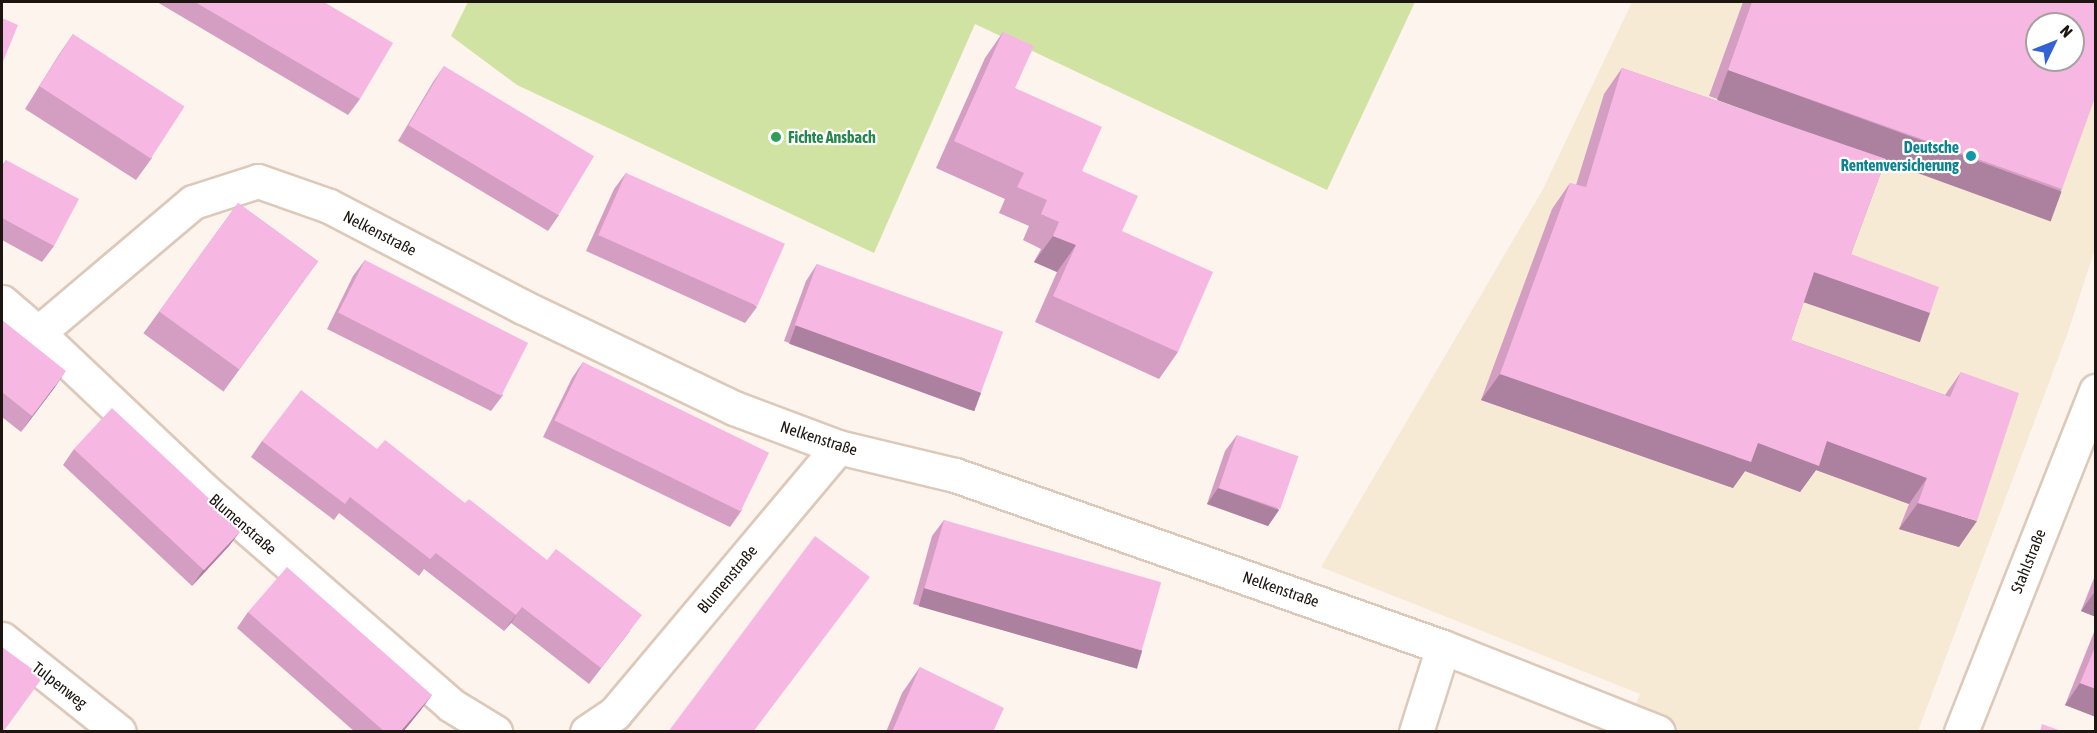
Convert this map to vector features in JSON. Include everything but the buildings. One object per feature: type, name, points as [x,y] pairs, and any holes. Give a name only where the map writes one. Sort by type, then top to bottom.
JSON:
[{"type":"street","name":"Nelkenstraße","points":[[38,333],[193,202],[258,181],[329,207],[522,307],[734,408],[838,447],[955,475],[1443,647],[1658,732]]},
{"type":"street","name":"Blumenstraße","points":[[2,302],[38,333],[204,490],[451,705],[495,732]]},
{"type":"street","name":"Stahlstraße","points":[[1961,732],[2096,390]]},
{"type":"street","name":"Blumenstraße","points":[[587,732],[615,713],[838,447]]},
{"type":"street","name":"Tulpenweg","points":[[2,639],[119,732]]},
{"type":"street","points":[[1416,732],[1443,647]]},
{"type":"shaded area","points":[[1632,2],[2095,2],[2095,249],[2068,332],[1918,731],[1625,731],[1640,694],[1321,567],[1542,191]]},
{"type":"green space","name":"Fichte Ansbach","points":[[468,2],[1415,2],[1327,190],[975,24],[874,253],[517,85],[451,36]]},
{"type":"place","name":"Fichte Ansbach","points":[[776,137]]},
{"type":"place","name":"Deutsche Rentenversicherung","points":[[1971,156]]}]
